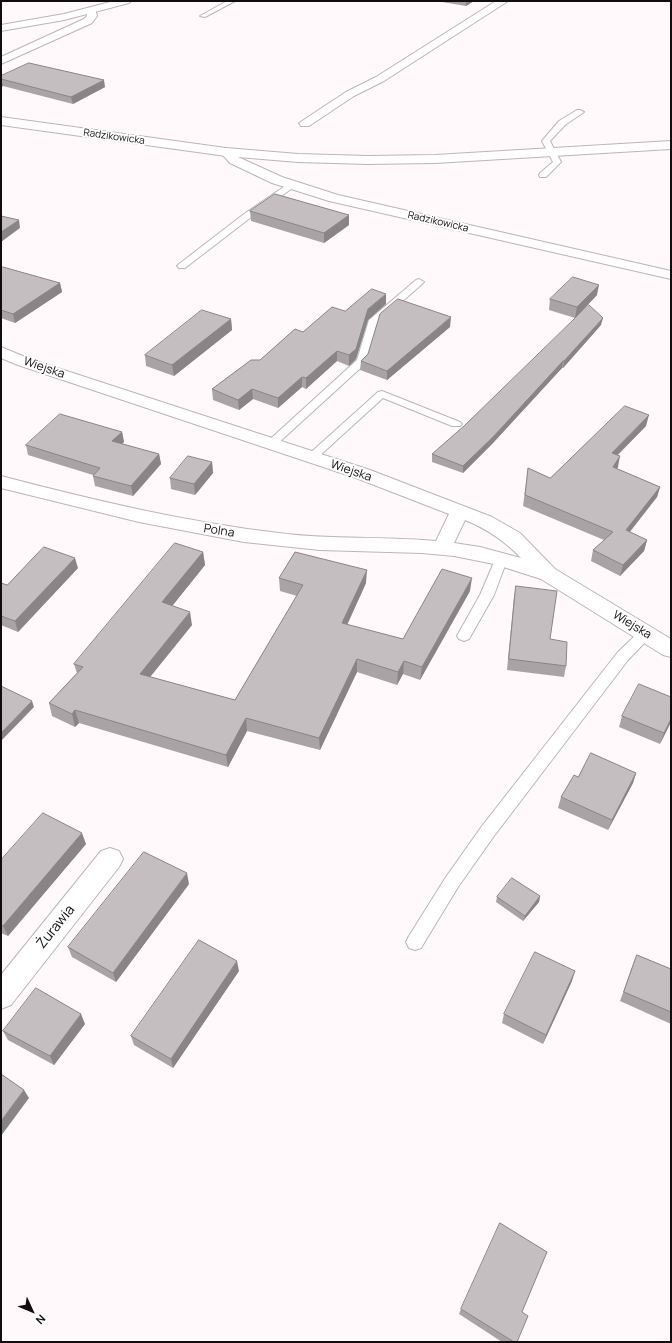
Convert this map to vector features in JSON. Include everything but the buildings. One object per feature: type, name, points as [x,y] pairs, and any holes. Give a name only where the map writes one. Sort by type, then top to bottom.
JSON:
[{"type":"street","points":[[1,28],[46,21],[91,11],[126,1]]},
{"type":"street","points":[[305,123],[350,94],[380,79],[397,66],[503,1]]},
{"type":"street","points":[[1,61],[88,21],[92,16],[91,11]]},
{"type":"street","name":"Radzikowicka","points":[[1,121],[226,152],[298,158],[368,160],[435,159],[671,145]]},
{"type":"street","name":"Radzikowicka","points":[[226,152],[234,160],[291,185],[371,206],[664,274]]},
{"type":"street","name":"Wiejska","points":[[2,354],[363,474],[486,521],[513,538],[548,574],[671,649]]},
{"type":"street","name":"Polna","points":[[1,482],[161,522],[280,540],[442,548],[526,566],[548,574]]},
{"type":"street","points":[[442,548],[460,512]]},
{"type":"street","name":"Żurawia","points":[[1,996],[110,859]]},
{"type":"lane","points":[[203,16],[232,1]]},
{"type":"lane","points":[[543,175],[557,162],[546,140],[562,123],[580,112]]},
{"type":"lane","points":[[182,266],[247,216],[291,185]]},
{"type":"lane","points":[[271,444],[362,361],[374,322],[419,282]]},
{"type":"lane","points":[[312,457],[382,394],[456,424]]},
{"type":"lane","points":[[464,636],[487,594],[501,560]]},
{"type":"lane","points":[[415,942],[452,882],[488,831],[623,656],[646,634]]}]
